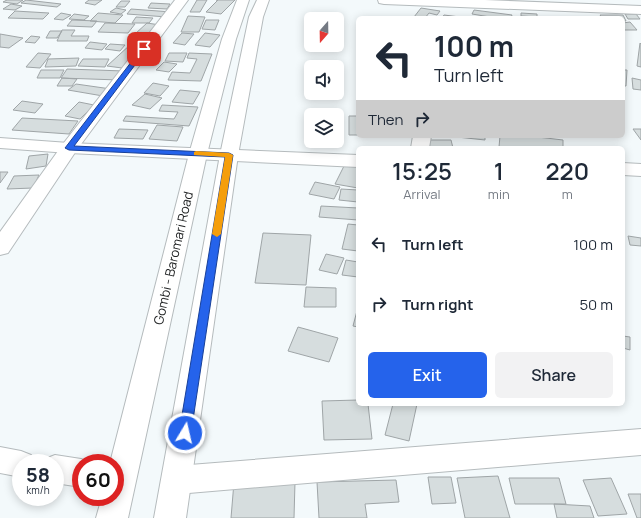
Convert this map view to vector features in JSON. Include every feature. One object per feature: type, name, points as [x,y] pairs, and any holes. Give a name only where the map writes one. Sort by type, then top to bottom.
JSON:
[{"type":"street","points":[[0,248],[69,148],[182,0]]},
{"type":"street","name":"Gombi - Baromari Road","points":[[124,454],[198,154],[229,39],[243,0]]},
{"type":"street","points":[[170,518],[229,155],[256,17],[263,0]]},
{"type":"street","points":[[384,0],[641,10]]},
{"type":"street","points":[[468,16],[474,4]]},
{"type":"street","points":[[0,143],[69,148],[356,161]]},
{"type":"street","points":[[625,169],[641,170]]},
{"type":"street","points":[[177,480],[641,442]]},
{"type":"street","points":[[0,460],[12,462]]},
{"type":"street","name":"Gombi - Baromari Road","points":[[112,518],[114,506]]},
{"type":"building","points":[[7,0],[23,0],[17,4],[3,2]]},
{"type":"building","points":[[26,0],[61,4],[57,7],[21,3]]},
{"type":"building","points":[[89,0],[102,0],[95,5],[85,3]]},
{"type":"building","points":[[197,0],[207,0],[200,12],[190,12]]},
{"type":"building","points":[[218,0],[235,0],[221,14],[206,12]]},
{"type":"building","points":[[121,1],[130,1],[125,7],[116,7]]},
{"type":"building","points":[[151,3],[170,4],[167,9],[148,8]]},
{"type":"building","points":[[11,4],[22,6],[15,10],[3,9]]},
{"type":"building","points":[[116,8],[126,10],[121,14],[110,12]]},
{"type":"building","points":[[421,8],[440,11],[437,15],[429,13],[427,16],[415,16]]},
{"type":"building","points":[[131,9],[172,12],[167,17],[127,14]]},
{"type":"building","points":[[474,10],[512,15],[484,16],[472,14]]},
{"type":"building","points":[[15,11],[49,13],[43,19],[8,18]]},
{"type":"building","points":[[61,13],[71,15],[63,20],[54,19]]},
{"type":"building","points":[[98,13],[123,15],[115,23],[90,21]]},
{"type":"building","points":[[521,13],[537,14],[537,16],[521,16]]},
{"type":"building","points":[[74,14],[89,16],[84,20],[69,19]]},
{"type":"building","points":[[625,14],[636,14],[640,19],[628,19]]},
{"type":"building","points":[[600,15],[624,16],[601,16]]},
{"type":"building","points":[[188,16],[205,17],[199,32],[181,32]]},
{"type":"building","points":[[136,17],[153,18],[149,23],[132,23]]},
{"type":"building","points":[[72,20],[97,21],[92,27],[67,26]]},
{"type":"building","points":[[206,20],[219,20],[215,30],[202,29]]},
{"type":"building","points":[[630,22],[637,30],[625,30],[625,23]]},
{"type":"building","points":[[105,23],[135,24],[128,33],[98,32]]},
{"type":"building","points":[[147,23],[160,25],[148,36],[135,34]]},
{"type":"building","points":[[62,30],[75,30],[71,36],[89,36],[87,41],[57,41]]},
{"type":"building","points":[[50,31],[62,31],[57,38],[46,38]]},
{"type":"building","points":[[182,33],[194,34],[185,45],[173,43]]},
{"type":"building","points":[[205,33],[220,35],[210,47],[195,45]]},
{"type":"building","points":[[0,34],[23,38],[9,48],[0,47]]},
{"type":"building","points":[[31,36],[40,37],[35,43],[25,42]]},
{"type":"building","points":[[90,42],[107,44],[102,50],[85,48]]},
{"type":"building","points":[[640,43],[641,44],[641,67],[637,66]]},
{"type":"building","points":[[110,44],[125,45],[120,51],[105,49]]},
{"type":"building","points":[[131,44],[145,46],[122,68],[107,66]]},
{"type":"building","points":[[38,53],[51,54],[40,68],[26,67]]},
{"type":"building","points":[[169,53],[187,53],[183,62],[165,61]]},
{"type":"building","points":[[189,53],[212,54],[201,81],[168,80],[172,72],[190,73],[197,59],[187,58]]},
{"type":"building","points":[[79,58],[76,66],[45,67],[48,59]]},
{"type":"building","points":[[83,59],[109,59],[105,67],[78,66]]},
{"type":"building","points":[[164,62],[177,64],[169,72],[156,70]]},
{"type":"building","points":[[67,69],[124,71],[119,80],[61,78]]},
{"type":"building","points":[[41,70],[64,70],[60,78],[37,78]]},
{"type":"building","points":[[625,70],[627,70],[626,86]]},
{"type":"building","points":[[62,78],[77,79],[72,86],[57,86]]},
{"type":"building","points":[[632,78],[641,80],[641,90],[633,89]]},
{"type":"building","points":[[153,83],[169,86],[160,96],[144,93]]},
{"type":"building","points":[[76,84],[111,89],[103,96],[68,90]]},
{"type":"building","points":[[180,90],[200,92],[193,104],[172,102]]},
{"type":"building","points":[[145,94],[162,98],[150,109],[132,105]]},
{"type":"building","points":[[22,101],[43,104],[35,113],[13,110]]},
{"type":"building","points":[[79,102],[94,105],[80,119],[65,116]]},
{"type":"building","points":[[162,105],[198,107],[189,126],[123,121],[126,116],[174,119],[178,112],[159,111]]},
{"type":"building","points":[[349,116],[356,116],[356,135],[349,135]]},
{"type":"building","points":[[22,118],[78,121],[69,134],[12,130]]},
{"type":"building","points":[[157,125],[183,127],[177,141],[149,139]]},
{"type":"building","points":[[119,129],[148,130],[143,139],[114,138]]},
{"type":"building","points":[[633,129],[641,129],[641,140]]},
{"type":"building","points":[[466,138],[485,138],[485,140]]},
{"type":"building","points":[[500,138],[546,138],[563,140],[563,146],[499,146]]},
{"type":"building","points":[[428,140],[451,140],[452,146],[430,146]]},
{"type":"building","points":[[48,154],[46,166],[26,169],[29,156]]},
{"type":"building","points":[[346,162],[356,164],[356,188],[335,184]]},
{"type":"building","points":[[0,172],[8,172],[0,183]]},
{"type":"building","points":[[39,175],[33,188],[7,189],[14,176]]},
{"type":"building","points":[[315,182],[340,187],[334,199],[309,194]]},
{"type":"building","points":[[341,189],[356,190],[356,202],[339,200]]},
{"type":"building","points":[[321,206],[356,208],[356,220],[319,217]]},
{"type":"building","points":[[348,224],[356,225],[356,251],[342,249]]},
{"type":"building","points":[[263,233],[311,235],[306,285],[255,283]]},
{"type":"building","points":[[628,236],[641,238],[641,246],[630,245]]},
{"type":"building","points":[[326,254],[344,258],[337,274],[319,270]]},
{"type":"building","points":[[346,260],[356,262],[356,277],[342,275]]},
{"type":"building","points":[[306,287],[336,288],[336,307],[304,307]]},
{"type":"building","points":[[356,315],[356,327],[353,326]]},
{"type":"building","points":[[298,327],[338,338],[329,362],[288,351]]},
{"type":"building","points":[[625,336],[630,337],[630,350],[625,349]]},
{"type":"building","points":[[356,400],[356,406],[368,406],[372,439],[324,440],[322,401]]},
{"type":"building","points":[[392,406],[417,406],[409,441],[385,435]]},
{"type":"building","points":[[498,476],[510,518],[465,518],[457,478]]},
{"type":"building","points":[[428,477],[451,477],[456,503],[432,504]]},
{"type":"building","points":[[509,478],[559,478],[566,504],[515,504]]},
{"type":"building","points":[[611,478],[627,514],[598,516],[583,480]]},
{"type":"building","points":[[396,480],[399,502],[365,504],[367,518],[319,518],[317,482]]},
{"type":"building","points":[[234,482],[295,482],[294,518],[231,518]]},
{"type":"building","points":[[628,494],[641,494],[641,518],[637,518]]},
{"type":"building","points":[[554,504],[590,506],[594,518],[557,518]]},
{"type":"slow traffic","points":[[196,154],[229,155],[217,234]]},
{"type":"route","points":[[144,49],[69,148],[229,155],[185,433]]}]
